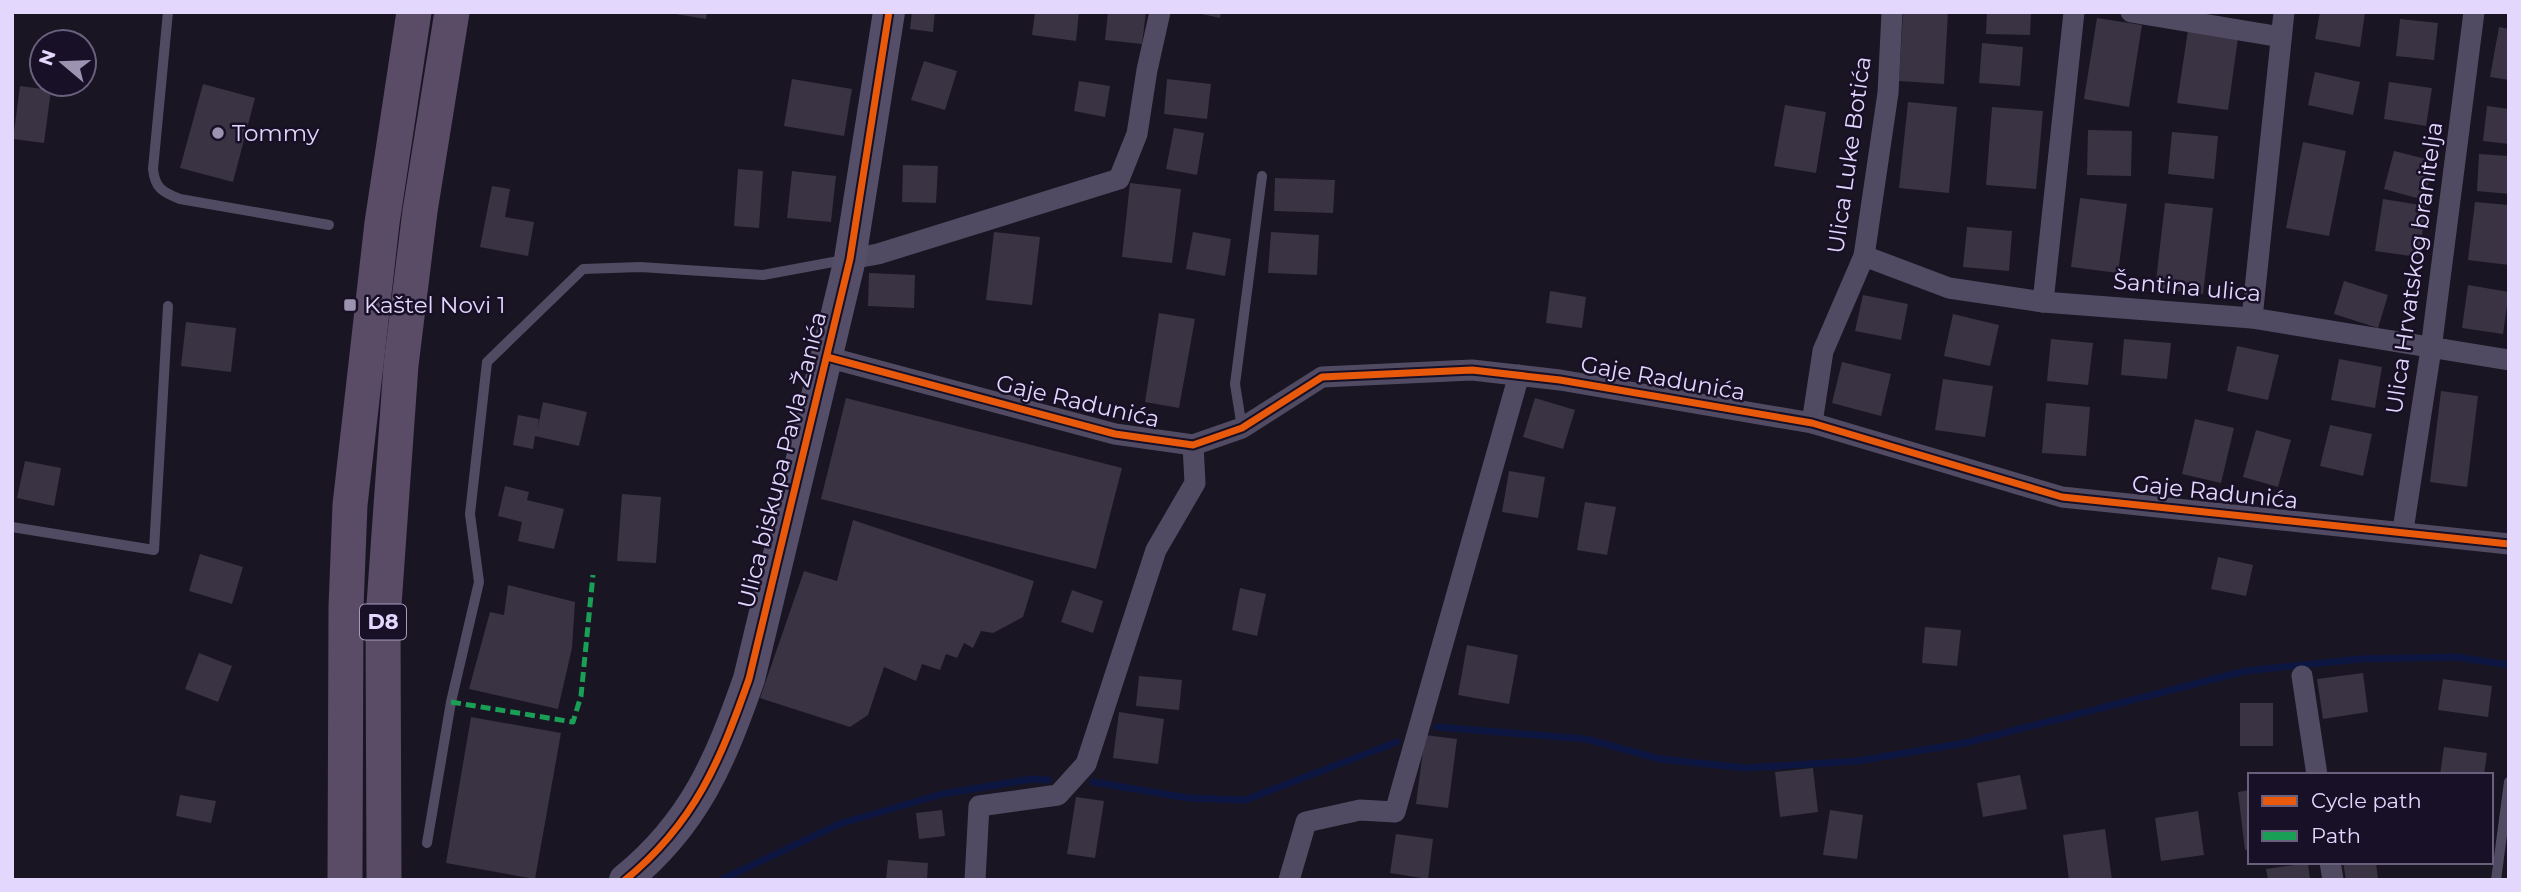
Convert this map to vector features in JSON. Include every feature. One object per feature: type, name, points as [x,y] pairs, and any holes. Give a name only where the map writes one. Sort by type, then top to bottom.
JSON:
[{"type":"main road","points":[[392,12],[385,64],[399,103]]},
{"type":"main road","name":"D8","points":[[345,880],[346,607],[350,505],[399,103],[414,12]]},
{"type":"main road","name":"D8","points":[[384,880],[383,619],[401,365],[452,12]]},
{"type":"main road","points":[[442,70],[463,45],[470,12]]},
{"type":"street","name":"Ulica biskupa Pavla Žanića","points":[[625,880],[658,853],[690,810],[726,745],[749,679],[850,259],[889,12]]},
{"type":"street","points":[[850,259],[878,254],[1119,179],[1137,134],[1160,12]]},
{"type":"street","name":"Ulica Luke Botića","points":[[1812,423],[1823,351],[1864,256],[1888,93],[1892,12]]},
{"type":"street","points":[[2043,302],[2074,12]]},
{"type":"street","points":[[2131,12],[2281,37]]},
{"type":"street","points":[[2252,318],[2284,12]]},
{"type":"street","name":"Ulica Hrvatskog branitelja","points":[[2403,530],[2431,349],[2474,12]]},
{"type":"street","name":"Šantina ulica","points":[[1864,256],[1949,288],[2043,302],[2252,318],[2509,360]]},
{"type":"street","name":"Gaje Radunića","points":[[827,357],[1115,434],[1194,445],[1242,428],[1322,377],[1472,370],[1519,375],[1812,423],[2062,497],[2403,530],[2509,544]]},
{"type":"street","points":[[1289,880],[1306,822],[1360,810],[1395,812],[1519,375]]},
{"type":"street","points":[[975,880],[979,806],[1058,795],[1086,764],[1156,550],[1195,483],[1194,445]]},
{"type":"street","points":[[2302,676],[2317,773]]},
{"type":"lane","points":[[168,12],[153,169],[155,181],[162,192],[180,198],[329,225]]},
{"type":"lane","points":[[1242,428],[1235,384],[1262,176]]},
{"type":"lane","points":[[427,843],[451,702],[479,582],[470,514],[487,362],[583,269],[640,268],[763,275],[850,259]]},
{"type":"lane","points":[[12,527],[154,550],[168,306]]},
{"type":"lane","points":[[2496,880],[2509,782]]},
{"type":"building","points":[[663,12],[707,12],[706,19]]},
{"type":"building","points":[[912,12],[935,12],[933,32],[910,29]]},
{"type":"building","points":[[1035,12],[1079,12],[1076,41],[1032,35]]},
{"type":"building","points":[[1108,12],[1146,12],[1142,44],[1105,40]]},
{"type":"building","points":[[1192,12],[1221,12],[1220,18]]},
{"type":"building","points":[[1903,12],[1948,12],[1944,84],[1899,81]]},
{"type":"building","points":[[1987,12],[2031,12],[2030,35],[1986,34]]},
{"type":"building","points":[[2320,12],[2365,13],[2360,47],[2315,39]]},
{"type":"building","points":[[2097,18],[2142,25],[2129,107],[2084,99]]},
{"type":"building","points":[[2400,19],[2438,23],[2434,60],[2396,56]]},
{"type":"building","points":[[2499,27],[2509,29],[2509,80],[2490,77]]},
{"type":"building","points":[[2188,30],[2238,38],[2228,110],[2177,103]]},
{"type":"building","points":[[1982,43],[2023,47],[2020,86],[1979,83]]},
{"type":"building","points":[[924,61],[957,71],[945,110],[911,100]]},
{"type":"building","points":[[2315,72],[2360,82],[2353,115],[2308,105]]},
{"type":"building","points":[[792,79],[852,89],[844,136],[784,126]]},
{"type":"building","points":[[1167,79],[1211,84],[1207,119],[1164,114]]},
{"type":"building","points":[[1079,81],[1110,86],[1105,117],[1074,111]]},
{"type":"building","points":[[2389,82],[2432,88],[2426,126],[2384,119]]},
{"type":"building","name":"Tommy","points":[[203,84],[255,98],[233,182],[180,168]]},
{"type":"building","points":[[20,86],[28,87],[28,98],[50,98],[44,143],[13,139]]},
{"type":"building","points":[[1908,102],[1957,107],[1949,193],[1899,188]]},
{"type":"building","points":[[1785,105],[1826,112],[1816,173],[1774,166]]},
{"type":"building","points":[[2487,106],[2509,109],[2509,144],[2483,141]]},
{"type":"building","points":[[1992,107],[2043,111],[2036,189],[1986,185]]},
{"type":"building","points":[[1174,128],[1204,133],[1197,175],[1166,169]]},
{"type":"building","points":[[2088,130],[2132,131],[2131,176],[2087,175]]},
{"type":"building","points":[[2172,132],[2218,136],[2214,179],[2168,174]]},
{"type":"building","points":[[2303,142],[2346,151],[2329,236],[2286,228]]},
{"type":"building","points":[[2394,151],[2434,161],[2424,200],[2384,189]]},
{"type":"building","points":[[2479,154],[2509,156],[2509,194],[2477,191]]},
{"type":"building","points":[[903,165],[938,166],[936,203],[902,202]]},
{"type":"building","points":[[738,169],[763,171],[759,228],[734,226]]},
{"type":"building","points":[[792,171],[836,176],[831,222],[787,218]]},
{"type":"building","points":[[1275,178],[1335,180],[1333,213],[1274,211]]},
{"type":"building","points":[[1130,183],[1181,189],[1172,263],[1122,257]]},
{"type":"building","points":[[492,186],[510,189],[505,217],[534,222],[528,256],[480,247]]},
{"type":"building","points":[[2080,198],[2127,204],[2118,273],[2071,267]]},
{"type":"building","points":[[2383,199],[2427,206],[2418,257],[2375,251]]},
{"type":"building","points":[[2475,202],[2509,205],[2509,265],[2468,260]]},
{"type":"building","points":[[2165,203],[2213,208],[2203,294],[2155,289]]},
{"type":"building","points":[[1967,227],[2012,231],[2009,271],[1963,267]]},
{"type":"building","points":[[994,232],[1040,237],[1032,305],[986,300]]},
{"type":"building","points":[[1193,232],[1231,239],[1225,276],[1186,269]]},
{"type":"building","points":[[1271,232],[1319,235],[1317,275],[1268,273]]},
{"type":"building","points":[[869,273],[915,275],[914,308],[868,306]]},
{"type":"building","points":[[2344,281],[2388,295],[2378,328],[2334,314]]},
{"type":"building","points":[[2468,285],[2509,292],[2503,334],[2462,328]]},
{"type":"building","points":[[1550,291],[1586,297],[1582,328],[1546,323]]},
{"type":"building","points":[[1863,295],[1908,304],[1901,340],[1855,331]]},
{"type":"building","points":[[1159,313],[1195,319],[1179,408],[1145,402]]},
{"type":"building","points":[[1953,314],[1999,325],[1990,366],[1944,356]]},
{"type":"building","points":[[186,322],[236,328],[231,372],[181,366]]},
{"type":"building","points":[[2051,339],[2093,343],[2088,385],[2047,381]]},
{"type":"building","points":[[2124,339],[2171,343],[2167,379],[2121,375]]},
{"type":"building","points":[[2237,346],[2279,355],[2268,400],[2227,391]]},
{"type":"building","points":[[2339,359],[2382,367],[2375,408],[2331,400]]},
{"type":"building","points":[[1842,362],[1891,374],[1881,416],[1832,403]]},
{"type":"building","points":[[1943,379],[1993,386],[1985,437],[1935,430]]},
{"type":"building","points":[[2441,391],[2478,396],[2467,487],[2430,482]]},
{"type":"building","points":[[846,398],[1122,468],[1096,569],[821,499]]},
{"type":"building","points":[[1535,398],[1575,410],[1563,449],[1523,437]]},
{"type":"building","points":[[543,402],[587,412],[579,446],[535,436],[533,449],[513,445],[518,415],[539,419],[537,431]]},
{"type":"building","points":[[2046,403],[2090,407],[2086,456],[2042,453]]},
{"type":"building","points":[[2195,419],[2234,428],[2221,483],[2182,474]]},
{"type":"building","points":[[2330,425],[2372,434],[2363,476],[2320,466]]},
{"type":"building","points":[[2256,430],[2291,440],[2278,487],[2243,477]]},
{"type":"building","points":[[25,461],[61,468],[54,506],[17,498]]},
{"type":"building","points":[[1509,471],[1545,477],[1538,518],[1502,512]]},
{"type":"building","points":[[505,486],[529,492],[527,500],[564,509],[554,549],[518,541],[522,522],[498,516]]},
{"type":"building","points":[[622,494],[661,497],[656,563],[617,561]]},
{"type":"building","points":[[1585,502],[1616,507],[1607,555],[1577,550]]},
{"type":"building","points":[[853,520],[1034,581],[1023,617],[993,633],[981,631],[973,648],[964,643],[957,658],[946,654],[940,670],[922,664],[916,681],[884,667],[868,715],[850,727],[760,698],[804,571],[837,581]]},
{"type":"building","points":[[200,554],[243,567],[232,604],[189,591]]},
{"type":"building","points":[[2218,557],[2253,565],[2246,596],[2211,589]]},
{"type":"building","points":[[508,585],[575,602],[572,648],[558,709],[469,689],[490,612],[504,615]]},
{"type":"building","points":[[1240,588],[1266,594],[1257,636],[1232,630]]},
{"type":"building","points":[[1072,590],[1103,601],[1093,633],[1061,622]]},
{"type":"building","points":[[1925,627],[1961,630],[1957,666],[1922,663]]},
{"type":"building","points":[[1467,645],[1518,655],[1509,704],[1458,695]]},
{"type":"building","points":[[199,653],[232,666],[218,702],[185,689]]},
{"type":"building","points":[[2363,673],[2368,712],[2323,719],[2317,679]]},
{"type":"building","points":[[1139,676],[1182,680],[1179,710],[1136,706]]},
{"type":"building","points":[[2443,679],[2492,686],[2488,717],[2438,710]]},
{"type":"building","points":[[2240,703],[2273,703],[2273,746],[2240,746]]},
{"type":"building","points":[[1119,712],[1164,719],[1158,764],[1113,758]]},
{"type":"building","points":[[471,717],[561,733],[535,879],[446,863]]},
{"type":"building","points":[[1425,735],[1457,739],[1448,808],[1416,804]]},
{"type":"building","points":[[2444,747],[2487,753],[2484,773],[2440,773]]},
{"type":"building","points":[[1813,768],[1818,812],[1780,817],[1775,772]]},
{"type":"building","points":[[2020,775],[2027,809],[1983,817],[1977,783]]},
{"type":"building","points":[[2248,790],[2248,849],[2245,850],[2238,792]]},
{"type":"building","points":[[180,795],[216,801],[211,823],[176,816]]},
{"type":"building","points":[[1076,797],[1104,801],[1095,858],[1067,854]]},
{"type":"building","points":[[942,810],[945,836],[919,839],[916,813]]},
{"type":"building","points":[[1830,810],[1863,815],[1857,859],[1823,855]]},
{"type":"building","points":[[2198,811],[2204,855],[2161,861],[2155,818]]},
{"type":"building","points":[[2105,829],[2112,880],[2069,880],[2063,835]]},
{"type":"building","points":[[1396,834],[1433,839],[1428,879],[1390,873]]},
{"type":"building","points":[[888,860],[928,863],[927,880],[886,880]]},
{"type":"building","points":[[2308,864],[2310,880],[2268,880],[2266,869]]},
{"type":"building","points":[[2343,864],[2376,864],[2378,880],[2346,880]]},
{"type":"waterway","points":[[1437,727],[1586,739],[1660,759],[1746,768],[1858,761],[1965,743],[2245,671],[2360,659],[2456,657],[2509,665]]},
{"type":"waterway","points":[[1093,782],[1188,798],[1245,800],[1397,742]]},
{"type":"waterway","points":[[721,880],[839,824],[942,794],[1032,779],[1048,780]]},
{"type":"marked path","points":[[451,702],[573,722],[581,696],[593,575]]},
{"type":"cycle path","points":[[625,880],[670,836],[702,789],[727,737],[749,679],[850,259],[889,12]]},
{"type":"cycle path","points":[[827,357],[1115,434],[1193,445],[1242,428],[1322,377],[1472,370],[1560,380],[1812,423],[2062,497],[2509,544]]},
{"type":"place","name":"Tommy","points":[[218,133]]},
{"type":"place","name":"Kaštel Novi 1","points":[[350,305]]}]
